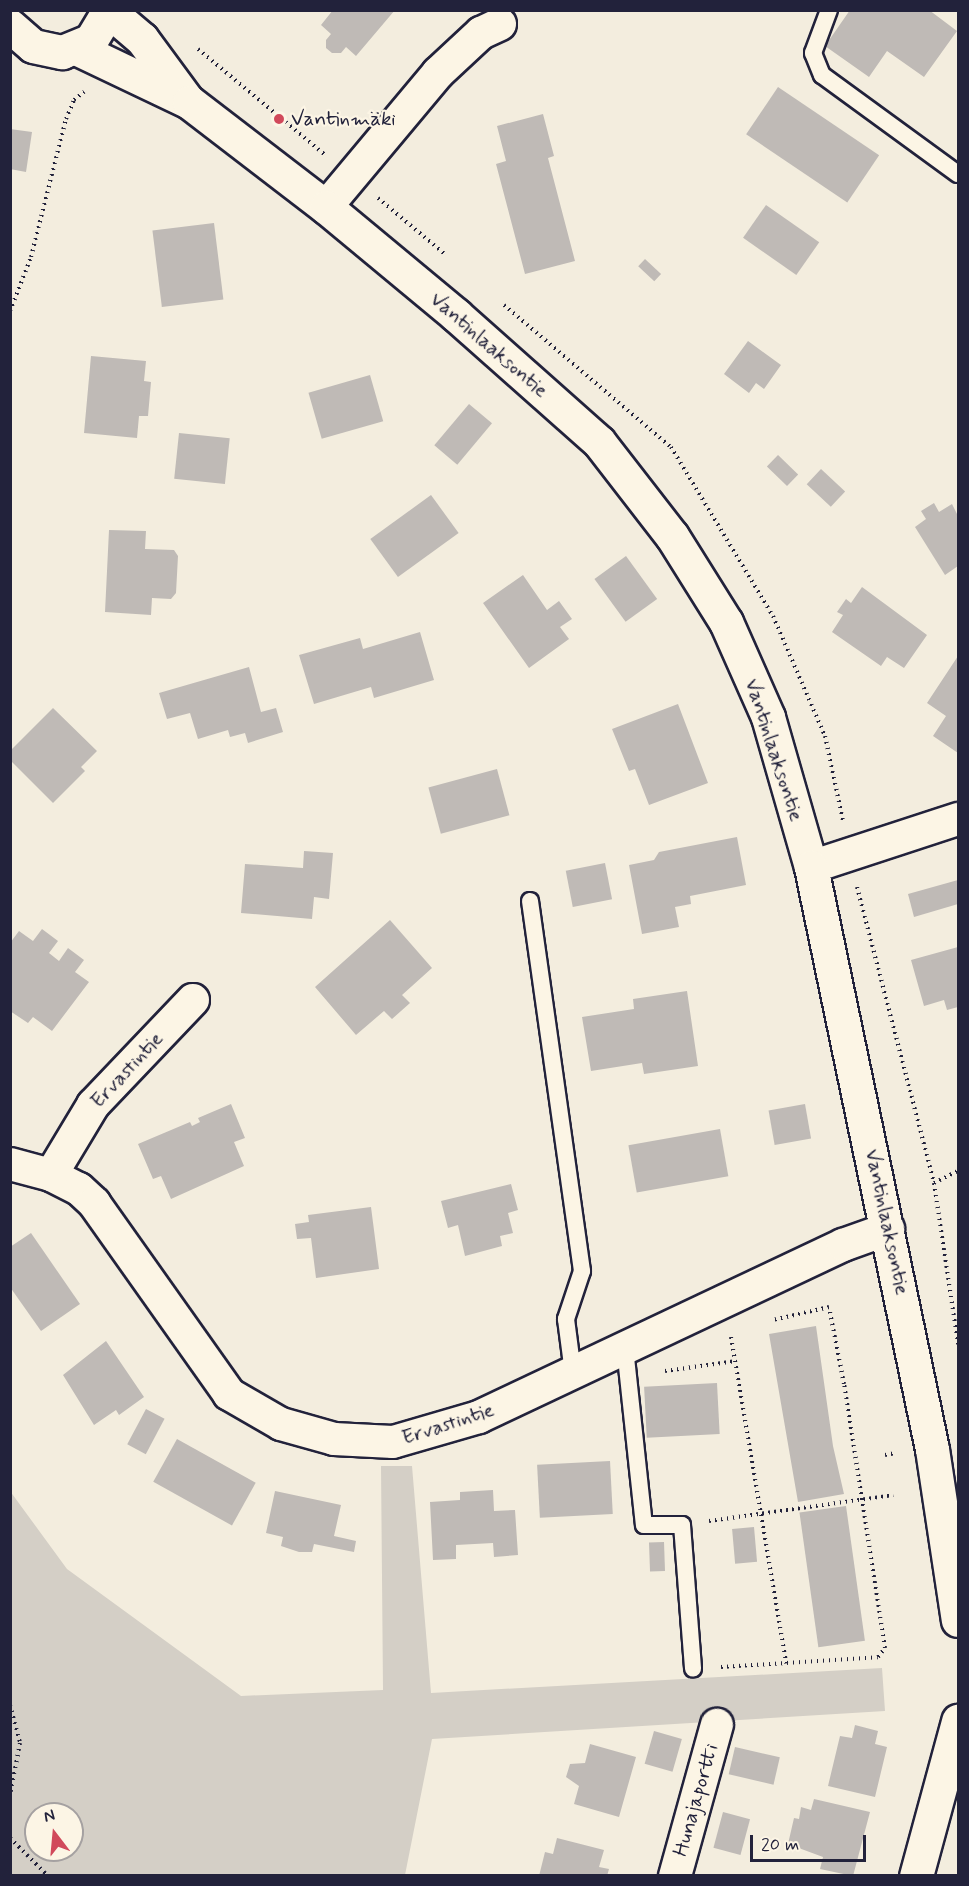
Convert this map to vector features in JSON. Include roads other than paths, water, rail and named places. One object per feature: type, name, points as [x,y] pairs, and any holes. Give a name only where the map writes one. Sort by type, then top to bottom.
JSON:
[{"type":"street","points":[[14,35],[47,51],[76,48],[102,27],[109,11]]},
{"type":"street","name":"Vantinlaaksontie","points":[[109,11],[142,39],[189,102]]},
{"type":"street","points":[[326,207],[438,73],[481,33],[500,24]]},
{"type":"street","name":"Vantinlaaksontie","points":[[76,48],[189,102],[326,207],[456,315],[599,442],[672,536],[726,622],[768,717],[811,867],[932,1449],[958,1620]]},
{"type":"street","points":[[811,867],[958,819]]},
{"type":"street","name":"Ervastintie","points":[[51,1175],[93,1105],[193,1000]]},
{"type":"street","name":"Ervastintie","points":[[10,1164],[51,1175],[79,1189],[94,1203],[229,1394],[281,1424],[333,1438],[393,1442],[479,1417],[573,1372],[627,1362],[843,1245],[888,1229]]},
{"type":"street","points":[[916,1875],[958,1721]]},
{"type":"street","name":"Hunajaportti","points":[[675,1875],[717,1725]]},
{"type":"lane","points":[[829,10],[813,53],[822,75],[958,174]]},
{"type":"lane","points":[[530,902],[582,1271],[566,1318],[573,1372]]},
{"type":"lane","points":[[627,1362],[644,1525],[682,1525],[693,1669]]},
{"type":"place","name":"Vantinmäki","points":[[279,119]]}]
